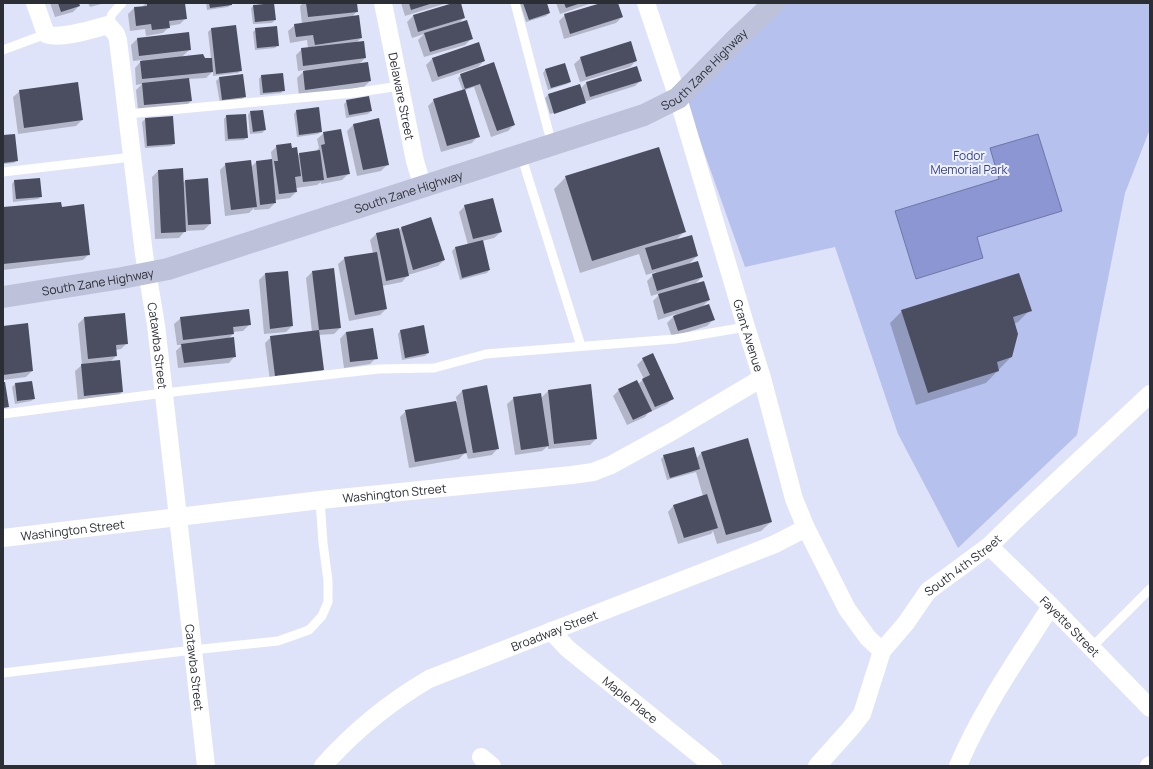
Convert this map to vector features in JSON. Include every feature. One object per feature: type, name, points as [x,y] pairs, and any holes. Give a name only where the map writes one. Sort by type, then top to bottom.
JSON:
[{"type":"street","points":[[35,3],[46,34],[51,36],[70,35],[108,25]]},
{"type":"street","name":"Delaware Street","points":[[383,3],[415,161],[423,188]]},
{"type":"street","name":"Grant Avenue","points":[[646,3],[678,98],[762,378],[794,499],[806,528],[847,609],[868,638],[882,651]]},
{"type":"street","name":"South Zane Highway","points":[[3,297],[168,269],[423,188],[644,115],[678,98],[774,3]]},
{"type":"street","name":"Catawba Street","points":[[108,25],[116,34],[118,40],[147,273],[156,325],[206,766]]},
{"type":"street","name":"Washington Street","points":[[3,538],[320,500],[572,476],[592,472],[611,465],[671,432],[762,378]]},
{"type":"street","name":"South 4th Street","points":[[817,766],[862,714],[882,651],[906,622],[928,591],[989,546],[1150,394]]},
{"type":"street","name":"Broadway Street","points":[[323,766],[356,733],[388,707],[429,679],[775,544],[806,528]]},
{"type":"street","name":"Fayette Street","points":[[989,546],[1092,647],[1150,708]]},
{"type":"street","points":[[958,766],[969,740],[994,696],[1051,606]]},
{"type":"street","name":"Maple Place","points":[[551,631],[568,649],[713,766]]},
{"type":"lane","points":[[108,25],[112,14],[122,3]]},
{"type":"lane","points":[[515,3],[552,145]]},
{"type":"lane","points":[[3,50],[46,34]]},
{"type":"lane","points":[[128,114],[353,93],[400,86]]},
{"type":"lane","points":[[521,155],[581,346]]},
{"type":"lane","points":[[3,172],[132,157]]},
{"type":"lane","points":[[3,414],[164,393],[379,369],[434,368],[486,354],[675,339],[746,327]]},
{"type":"lane","points":[[3,672],[278,641],[309,630],[322,616],[328,602],[328,581],[322,543],[320,500]]},
{"type":"lane","points":[[1092,647],[1150,589]]},
{"type":"green space","name":"Fodor Memorial Park","points":[[780,3],[1150,3],[1150,129],[1125,193],[1077,435],[958,548],[898,434],[835,247],[745,267],[683,93]]},
{"type":"shaded area","points":[[1038,134],[1062,211],[977,237],[983,258],[916,279],[895,211],[999,179],[990,148]]},
{"type":"building","points":[[58,3],[79,3],[80,6],[61,12]]},
{"type":"building","points":[[147,3],[185,3],[187,19],[169,21],[170,28],[152,30],[151,24],[136,26],[134,7],[147,6]]},
{"type":"building","points":[[209,3],[232,3],[232,5],[210,8]]},
{"type":"building","points":[[274,3],[276,20],[255,22],[253,5]]},
{"type":"building","points":[[306,3],[357,3],[358,12],[308,17]]},
{"type":"building","points":[[409,3],[433,3],[411,10]]},
{"type":"building","points":[[453,3],[461,3],[465,18],[418,32],[413,15]]},
{"type":"building","points":[[523,3],[547,3],[550,13],[529,20]]},
{"type":"building","points":[[564,3],[581,3],[566,8]]},
{"type":"building","points":[[601,3],[618,3],[623,17],[570,34],[564,14]]},
{"type":"building","points":[[359,15],[362,38],[315,45],[313,35],[296,37],[294,24]]},
{"type":"building","points":[[467,20],[473,39],[430,52],[424,33]]},
{"type":"building","points":[[236,25],[242,71],[216,74],[211,28]]},
{"type":"building","points":[[277,26],[279,46],[257,48],[255,28]]},
{"type":"building","points":[[189,32],[191,50],[139,56],[137,38]]},
{"type":"building","points":[[364,41],[366,58],[303,66],[301,48]]},
{"type":"building","points":[[631,41],[637,61],[586,77],[580,57]]},
{"type":"building","points":[[479,42],[485,61],[438,77],[432,58]]},
{"type":"building","points":[[203,54],[205,58],[212,58],[213,72],[142,79],[140,61]]},
{"type":"building","points":[[368,62],[371,81],[305,90],[303,71]]},
{"type":"building","points":[[494,62],[515,125],[497,131],[480,84],[465,89],[460,74]]},
{"type":"building","points":[[565,63],[571,82],[551,88],[545,69]]},
{"type":"building","points":[[637,66],[642,81],[590,97],[586,82]]},
{"type":"building","points":[[283,73],[285,91],[263,93],[261,75]]},
{"type":"building","points":[[243,74],[246,97],[222,100],[219,77]]},
{"type":"building","points":[[189,78],[192,101],[144,105],[142,83]]},
{"type":"building","points":[[78,82],[83,120],[24,128],[19,90]]},
{"type":"building","points":[[580,84],[586,103],[554,114],[548,94]]},
{"type":"building","points":[[465,89],[480,137],[447,146],[433,99]]},
{"type":"building","points":[[369,96],[372,111],[349,115],[346,100]]},
{"type":"building","points":[[319,107],[322,132],[299,135],[296,110]]},
{"type":"building","points":[[263,110],[266,130],[253,132],[250,111]]},
{"type":"building","points":[[246,114],[248,138],[228,139],[226,115]]},
{"type":"building","points":[[173,116],[175,144],[147,146],[145,118]]},
{"type":"building","points":[[379,118],[389,165],[363,170],[353,124]]},
{"type":"building","points":[[341,129],[350,174],[327,178],[321,145],[325,144],[323,132]]},
{"type":"building","points":[[15,134],[18,161],[3,163],[3,135]]},
{"type":"building","points":[[291,143],[292,148],[297,147],[301,176],[295,177],[297,192],[279,194],[274,161],[278,161],[276,145]]},
{"type":"building","points":[[659,147],[686,232],[592,261],[565,176]]},
{"type":"building","points":[[320,150],[324,180],[303,182],[299,153]]},
{"type":"building","points":[[272,159],[276,203],[260,205],[256,161]]},
{"type":"building","points":[[251,160],[257,207],[231,210],[225,163]]},
{"type":"building","points":[[183,168],[186,232],[161,233],[158,170]]},
{"type":"building","points":[[40,178],[42,197],[16,199],[14,180]]},
{"type":"building","points":[[208,178],[211,224],[188,225],[185,180]]},
{"type":"building","points":[[493,198],[502,232],[473,239],[464,205]]},
{"type":"building","points":[[61,202],[62,207],[84,204],[90,255],[3,264],[3,207]]},
{"type":"building","points":[[431,217],[445,260],[413,270],[401,227]]},
{"type":"building","points":[[399,228],[409,276],[386,281],[376,233]]},
{"type":"building","points":[[692,235],[698,256],[652,270],[645,248]]},
{"type":"building","points":[[483,240],[490,270],[462,278],[455,247]]},
{"type":"building","points":[[377,252],[387,309],[355,315],[344,257]]},
{"type":"building","points":[[698,261],[703,277],[657,291],[652,274]]},
{"type":"building","points":[[334,268],[341,328],[319,330],[312,271]]},
{"type":"building","points":[[288,271],[293,326],[270,329],[265,273]]},
{"type":"building","points":[[1019,273],[1032,311],[1013,317],[1018,334],[1012,357],[997,362],[999,371],[928,393],[901,310]]},
{"type":"building","points":[[704,281],[710,300],[664,314],[658,294]]},
{"type":"building","points":[[709,304],[715,320],[678,331],[673,316]]},
{"type":"building","points":[[249,309],[251,325],[233,327],[234,334],[183,340],[180,317]]},
{"type":"building","points":[[125,313],[128,344],[116,345],[117,356],[88,359],[84,317]]},
{"type":"building","points":[[28,323],[33,371],[3,375],[3,326]]},
{"type":"building","points":[[424,325],[429,353],[405,358],[400,330]]},
{"type":"building","points":[[373,328],[378,359],[350,362],[346,332]]},
{"type":"building","points":[[319,330],[324,370],[275,376],[270,336]]},
{"type":"building","points":[[234,337],[236,357],[184,363],[181,344]]},
{"type":"building","points":[[653,353],[674,399],[655,407],[642,379],[650,375],[642,358]]},
{"type":"building","points":[[120,360],[123,392],[84,396],[81,364]]},
{"type":"building","points":[[637,380],[652,411],[633,420],[618,389]]},
{"type":"building","points":[[32,381],[35,399],[17,401],[15,383]]},
{"type":"building","points":[[3,382],[5,382],[9,407],[3,408]]},
{"type":"building","points":[[591,384],[597,439],[554,444],[548,390]]},
{"type":"building","points":[[487,385],[499,449],[473,453],[462,390]]},
{"type":"building","points":[[541,393],[549,446],[521,450],[513,397]]},
{"type":"building","points":[[456,401],[467,453],[415,462],[405,410]]},
{"type":"building","points":[[748,438],[772,522],[726,535],[701,452]]},
{"type":"building","points":[[694,447],[700,469],[670,478],[663,455]]},
{"type":"building","points":[[707,494],[718,528],[684,538],[673,505]]}]
